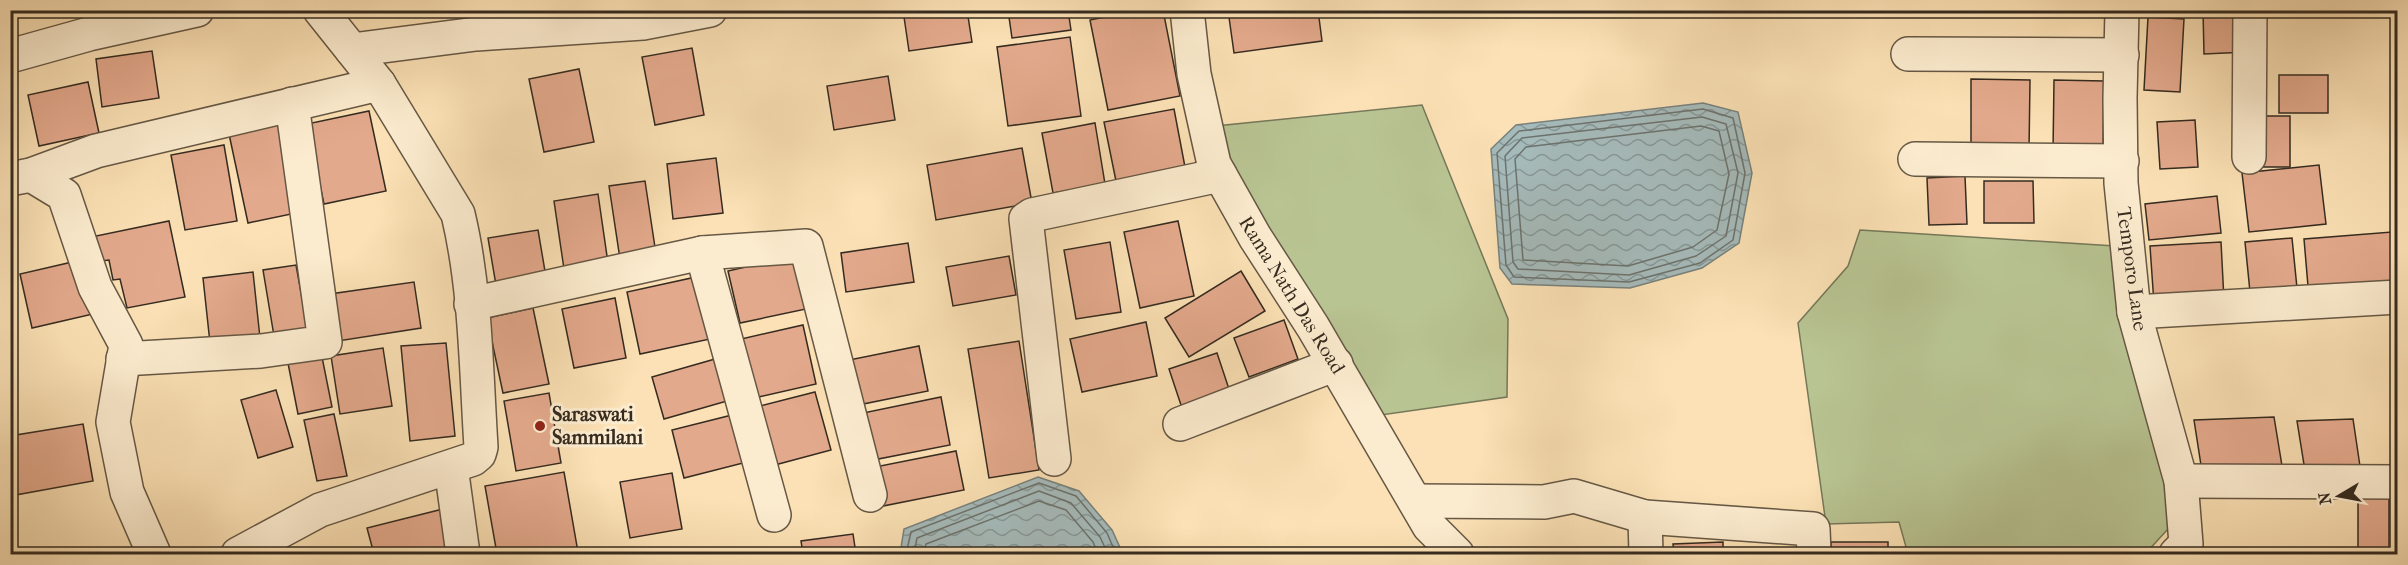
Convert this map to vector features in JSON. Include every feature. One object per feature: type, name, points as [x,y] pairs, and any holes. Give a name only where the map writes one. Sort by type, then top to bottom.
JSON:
[{"type":"street","points":[[10,56],[89,34],[197,10]]},
{"type":"street","points":[[238,555],[320,510],[473,459],[479,454],[481,447],[471,304],[463,234],[458,214],[379,84],[320,10]]},
{"type":"street","points":[[352,50],[448,24],[643,23],[710,10]]},
{"type":"street","name":"Rama Nath Das Road","points":[[1187,10],[1194,74],[1214,164],[1255,237],[1336,364],[1430,526],[1457,555]]},
{"type":"street","name":"Temporo Lane","points":[[2122,10],[2121,183],[2134,312],[2181,481],[2186,544],[2176,555]]},
{"type":"street","points":[[2249,157],[2250,10]]},
{"type":"street","points":[[1908,54],[2122,55]]},
{"type":"street","points":[[21,177],[96,151],[379,84]]},
{"type":"street","points":[[123,359],[261,351],[325,342],[292,104]]},
{"type":"street","points":[[1915,159],[2122,161]]},
{"type":"street","points":[[1054,459],[1026,219],[1032,215],[1220,175]]},
{"type":"street","points":[[21,177],[64,195],[95,287],[126,345],[113,422],[127,492],[154,555]]},
{"type":"street","points":[[471,304],[702,253],[806,246],[870,495]]},
{"type":"street","points":[[702,253],[774,515]]},
{"type":"street","points":[[2134,312],[2397,297]]},
{"type":"street","points":[[1180,424],[1336,364]]},
{"type":"street","points":[[451,467],[463,555]]},
{"type":"street","points":[[2181,481],[2397,482]]},
{"type":"street","points":[[1415,501],[1544,502],[1574,496],[1645,517],[1813,529],[1814,555]]},
{"type":"street","points":[[1645,517],[1646,555]]},
{"type":"green space","points":[[1422,105],[1508,319],[1507,397],[1374,416],[1225,162],[1216,126]]},
{"type":"green space","points":[[1860,230],[2115,246],[2169,492],[2168,529],[2145,554],[1908,554],[1899,522],[1826,524],[1798,323],[1848,266]]},
{"type":"water","points":[[1703,103],[1738,112],[1752,173],[1739,243],[1702,268],[1630,288],[1512,284],[1500,268],[1491,149],[1516,125]]},
{"type":"water","points":[[1038,477],[1079,491],[1112,530],[1123,554],[900,554],[904,529]]},
{"type":"building","points":[[10,10],[13,10],[15,47],[10,47]]},
{"type":"building","points":[[83,10],[156,10],[87,27]]},
{"type":"building","points":[[903,10],[967,10],[972,42],[909,51]]},
{"type":"building","points":[[1008,10],[1068,10],[1071,30],[1012,38]]},
{"type":"building","points":[[1139,10],[1163,10],[1180,96],[1108,110],[1090,20]]},
{"type":"building","points":[[1228,10],[1318,10],[1322,41],[1234,53]]},
{"type":"building","points":[[2203,10],[2246,10],[2247,52],[2204,54]]},
{"type":"building","points":[[2148,17],[2184,19],[2180,92],[2144,90]]},
{"type":"building","points":[[1070,37],[1081,116],[1008,126],[997,47]]},
{"type":"building","points":[[692,48],[704,115],[655,125],[642,57]]},
{"type":"building","points":[[152,51],[159,98],[102,107],[96,59]]},
{"type":"building","points":[[579,69],[594,142],[544,152],[529,79]]},
{"type":"building","points":[[2279,75],[2328,75],[2328,113],[2279,113]]},
{"type":"building","points":[[888,76],[895,120],[834,130],[827,86]]},
{"type":"building","points":[[1971,79],[2030,80],[2029,152],[1971,151]]},
{"type":"building","points":[[2054,80],[2104,81],[2103,153],[2053,152]]},
{"type":"building","points":[[88,82],[99,133],[39,146],[28,95]]},
{"type":"building","points":[[1174,109],[1185,167],[1116,181],[1104,122]]},
{"type":"building","points":[[369,111],[386,191],[324,204],[307,124]]},
{"type":"building","points":[[2259,116],[2290,116],[2290,167],[2260,167]]},
{"type":"building","points":[[2195,120],[2198,167],[2160,169],[2157,122]]},
{"type":"building","points":[[282,123],[301,212],[248,223],[229,134]]},
{"type":"building","points":[[1095,123],[1105,184],[1053,193],[1042,133]]},
{"type":"building","points":[[224,145],[237,221],[185,230],[171,155]]},
{"type":"building","points":[[1022,148],[1032,203],[936,220],[927,165]]},
{"type":"building","points":[[716,158],[723,213],[673,219],[667,164]]},
{"type":"building","points":[[2319,165],[2326,224],[2249,232],[2242,173]]},
{"type":"building","points":[[1965,176],[1967,224],[1929,225],[1927,178]]},
{"type":"building","points":[[645,181],[656,254],[620,259],[609,186]]},
{"type":"building","points":[[1984,181],[2033,181],[2034,223],[1984,223]]},
{"type":"building","points":[[598,194],[608,263],[564,269],[554,201]]},
{"type":"building","points":[[2217,196],[2221,233],[2149,240],[2145,204]]},
{"type":"building","points":[[169,221],[185,297],[127,308],[120,279],[113,280],[109,260],[101,261],[96,236]]},
{"type":"building","points":[[1178,221],[1194,296],[1140,308],[1124,232]]},
{"type":"building","points":[[538,230],[547,283],[497,291],[488,238]]},
{"type":"building","points":[[2392,232],[2397,290],[2309,298],[2304,239]]},
{"type":"building","points":[[2292,238],[2298,298],[2251,302],[2245,242]]},
{"type":"building","points":[[1110,242],[1121,312],[1076,319],[1064,250]]},
{"type":"building","points":[[2221,242],[2224,300],[2154,304],[2150,246]]},
{"type":"building","points":[[908,243],[914,282],[846,292],[841,253]]},
{"type":"building","points":[[794,256],[806,309],[740,323],[728,271]]},
{"type":"building","points":[[1009,256],[1016,295],[953,306],[946,267]]},
{"type":"building","points":[[81,260],[93,314],[32,328],[20,274]]},
{"type":"building","points":[[296,265],[308,331],[274,336],[263,270]]},
{"type":"building","points":[[1241,271],[1265,311],[1189,357],[1165,318]]},
{"type":"building","points":[[253,272],[260,338],[210,343],[203,278]]},
{"type":"building","points":[[696,277],[710,339],[640,354],[627,292]]},
{"type":"building","points":[[414,282],[421,328],[338,341],[330,294]]},
{"type":"building","points":[[615,298],[626,358],[574,368],[562,309]]},
{"type":"building","points":[[10,304],[13,327],[10,328]]},
{"type":"building","points":[[533,308],[549,384],[503,393],[487,318]]},
{"type":"building","points":[[1284,320],[1298,359],[1249,377],[1234,338]]},
{"type":"building","points":[[1146,322],[1157,376],[1082,392],[1070,339]]},
{"type":"building","points":[[803,325],[816,384],[754,398],[741,339]]},
{"type":"building","points":[[1019,341],[1039,470],[989,478],[968,349]]},
{"type":"building","points":[[446,343],[455,436],[410,441],[401,346]]},
{"type":"building","points":[[919,346],[928,391],[858,405],[849,360]]},
{"type":"building","points":[[383,348],[392,406],[340,414],[331,356]]},
{"type":"building","points":[[321,352],[332,407],[298,414],[287,358]]},
{"type":"building","points":[[1217,353],[1230,392],[1182,408],[1169,369]]},
{"type":"building","points":[[722,357],[734,399],[664,419],[652,377]]},
{"type":"building","points":[[276,390],[293,447],[258,458],[241,400]]},
{"type":"building","points":[[815,392],[831,450],[771,466],[756,407]]},
{"type":"building","points":[[549,393],[561,463],[516,471],[504,401]]},
{"type":"building","points":[[941,397],[950,445],[873,460],[863,413]]},
{"type":"building","points":[[334,414],[347,476],[317,481],[304,420]]},
{"type":"building","points":[[736,414],[747,462],[684,478],[672,430]]},
{"type":"building","points":[[2274,417],[2283,472],[2203,478],[2194,420]]},
{"type":"building","points":[[2353,419],[2361,473],[2306,477],[2297,421]]},
{"type":"building","points":[[83,424],[93,481],[10,496],[10,436]]},
{"type":"building","points":[[956,451],[964,490],[883,506],[875,467]]},
{"type":"building","points":[[564,472],[578,552],[497,554],[485,486]]},
{"type":"building","points":[[672,473],[682,529],[630,538],[620,482]]},
{"type":"building","points":[[2358,496],[2389,496],[2389,554],[2358,554]]},
{"type":"building","points":[[443,509],[454,554],[374,554],[367,528]]},
{"type":"building","points":[[853,534],[856,554],[803,554],[801,541]]},
{"type":"building","points":[[1723,542],[1723,554],[1674,554],[1673,544]]},
{"type":"building","points":[[1831,542],[1888,542],[1888,554],[1831,554]]},
{"type":"place","name":"Saraswati Sammilani","points":[[540,426]]}]
